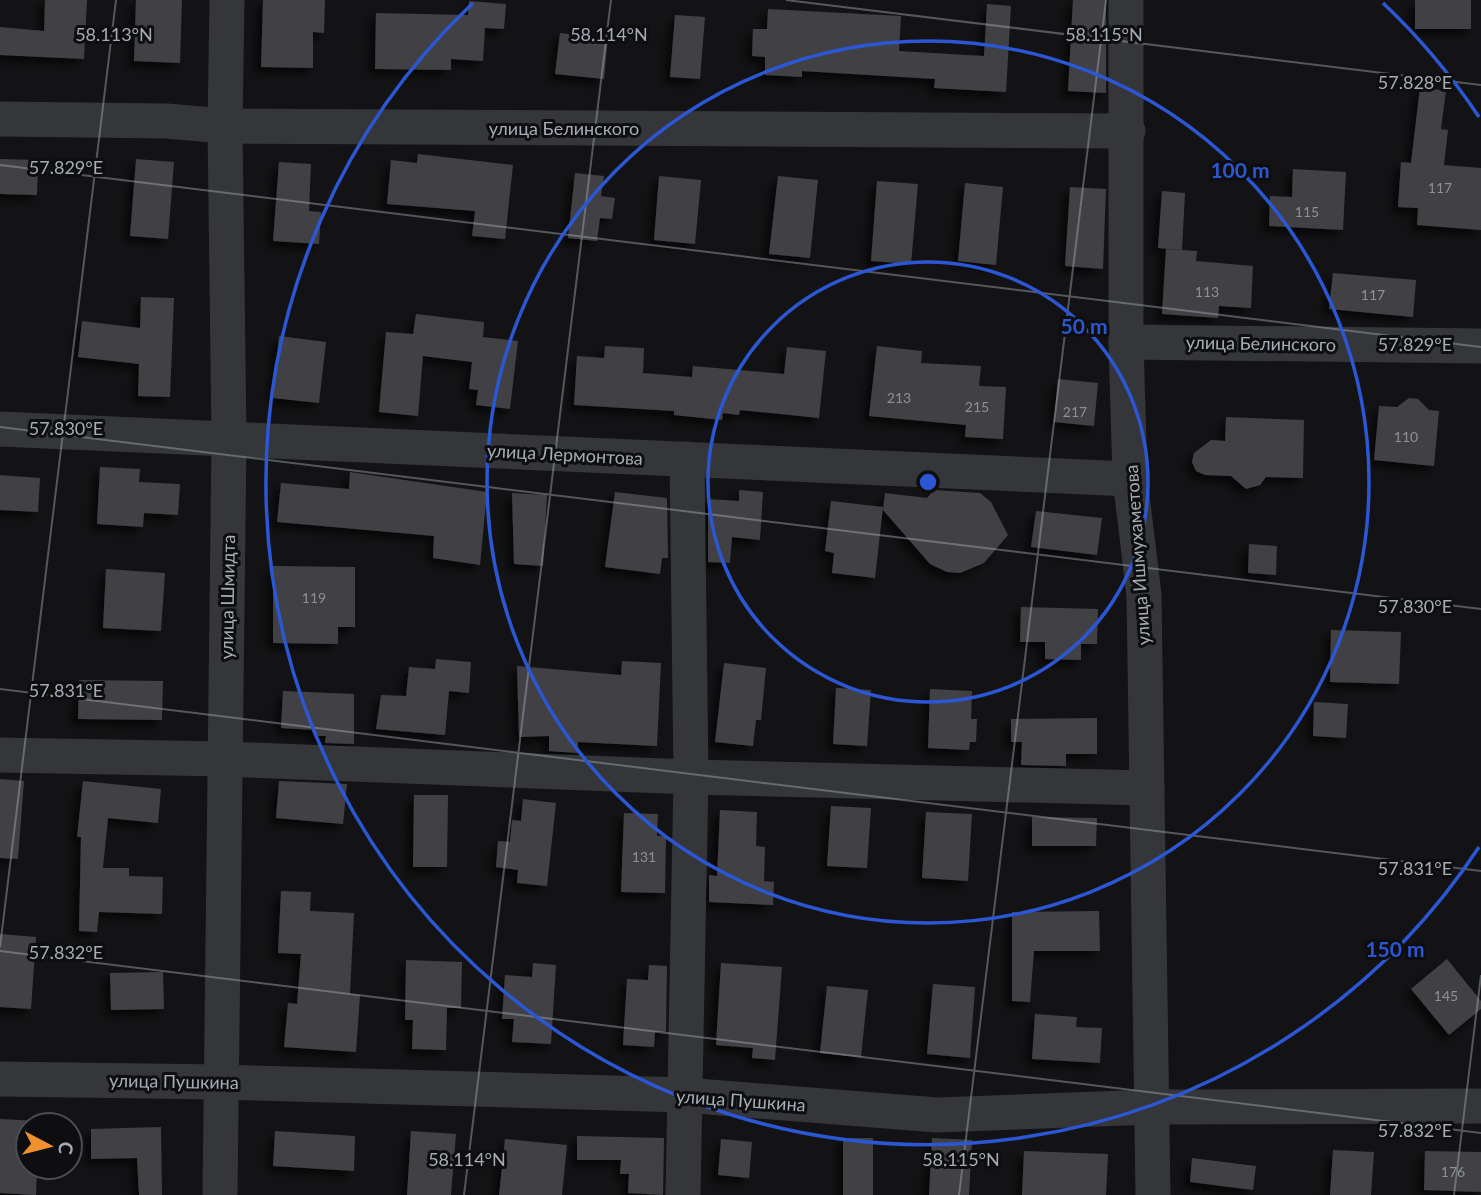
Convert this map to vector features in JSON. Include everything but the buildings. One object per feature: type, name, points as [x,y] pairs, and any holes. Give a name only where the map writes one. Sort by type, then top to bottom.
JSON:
[{"type":"street","name":"улица Шмидта","points":[[220,1195],[229,439],[225,126],[227,0]]},
{"type":"street","name":"улица Ишмухаметова","points":[[1126,0],[1126,342],[1130,479],[1144,595],[1153,1195]]},
{"type":"street","name":"улица Белинского","points":[[0,119],[166,121],[225,126],[1128,131]]},
{"type":"street","name":"улица Белинского","points":[[1126,342],[1481,346]]},
{"type":"street","name":"улица Лермонтова","points":[[0,429],[1130,479]]},
{"type":"street","points":[[683,1195],[691,778],[687,459]]},
{"type":"street","points":[[0,755],[225,759],[691,778],[1147,788]]},
{"type":"street","name":"улица Пушкина","points":[[0,1079],[222,1082],[684,1095],[937,1115],[1151,1107],[1481,1106]]}]
